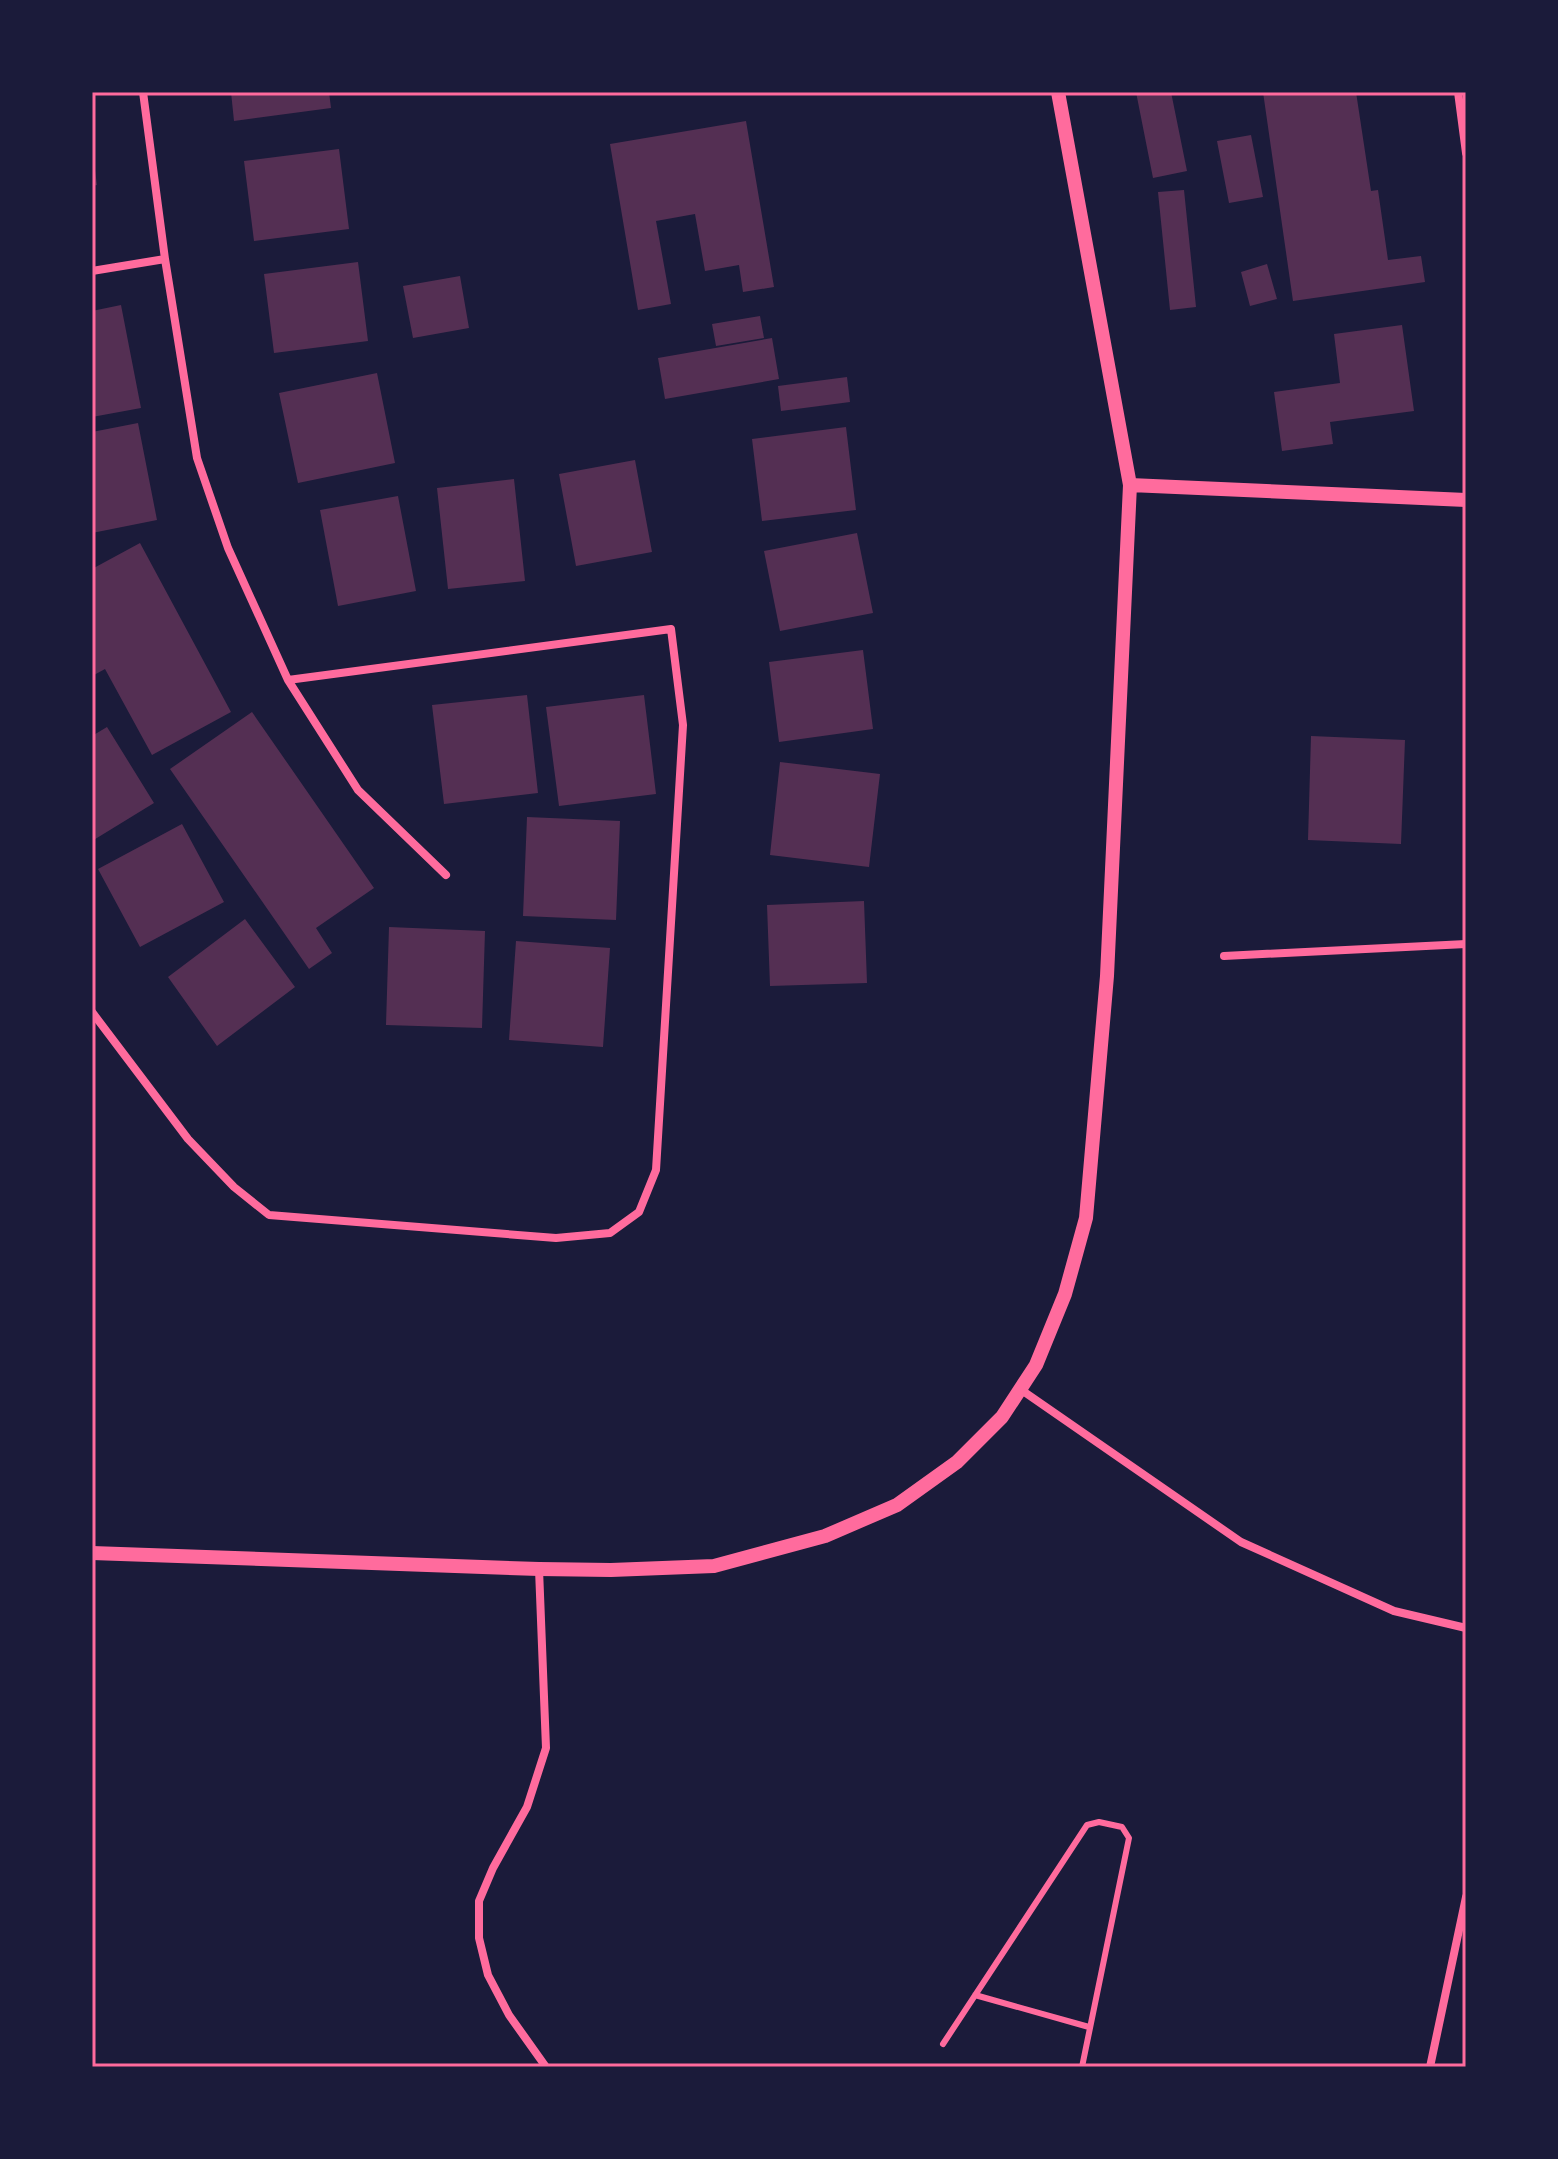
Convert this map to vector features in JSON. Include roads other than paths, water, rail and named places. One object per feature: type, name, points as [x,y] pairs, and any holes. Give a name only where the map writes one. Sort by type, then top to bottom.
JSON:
[{"type":"street","points":[[143,92],[165,259],[197,458],[228,548],[288,680],[358,790],[446,875]]},
{"type":"street","points":[[92,1553],[539,1569],[714,1566],[825,1536],[897,1505],[957,1462],[1002,1417],[1036,1365],[1065,1294],[1086,1218],[1107,976],[1130,485],[1058,92]]},
{"type":"street","points":[[1458,92],[1466,153]]},
{"type":"street","points":[[92,271],[165,259]]},
{"type":"street","points":[[1130,485],[1466,500]]},
{"type":"street","points":[[92,1012],[188,1139],[234,1187],[269,1215],[556,1238],[610,1233],[639,1212],[656,1170],[683,725],[671,629],[288,680]]},
{"type":"street","points":[[1224,956],[1466,944]]},
{"type":"street","points":[[1020,1389],[1241,1542],[1394,1611],[1466,1628]]},
{"type":"street","points":[[539,1569],[546,1748],[527,1807],[493,1868],[479,1901],[479,1938],[488,1975],[509,2015],[546,2067]]},
{"type":"street","points":[[1430,2067],[1466,1897]]},
{"type":"lane","points":[[943,2044],[1087,1825],[1099,1822],[1122,1827],[1129,1838],[1082,2067]]},
{"type":"lane","points":[[975,1995],[1089,2027]]}]
